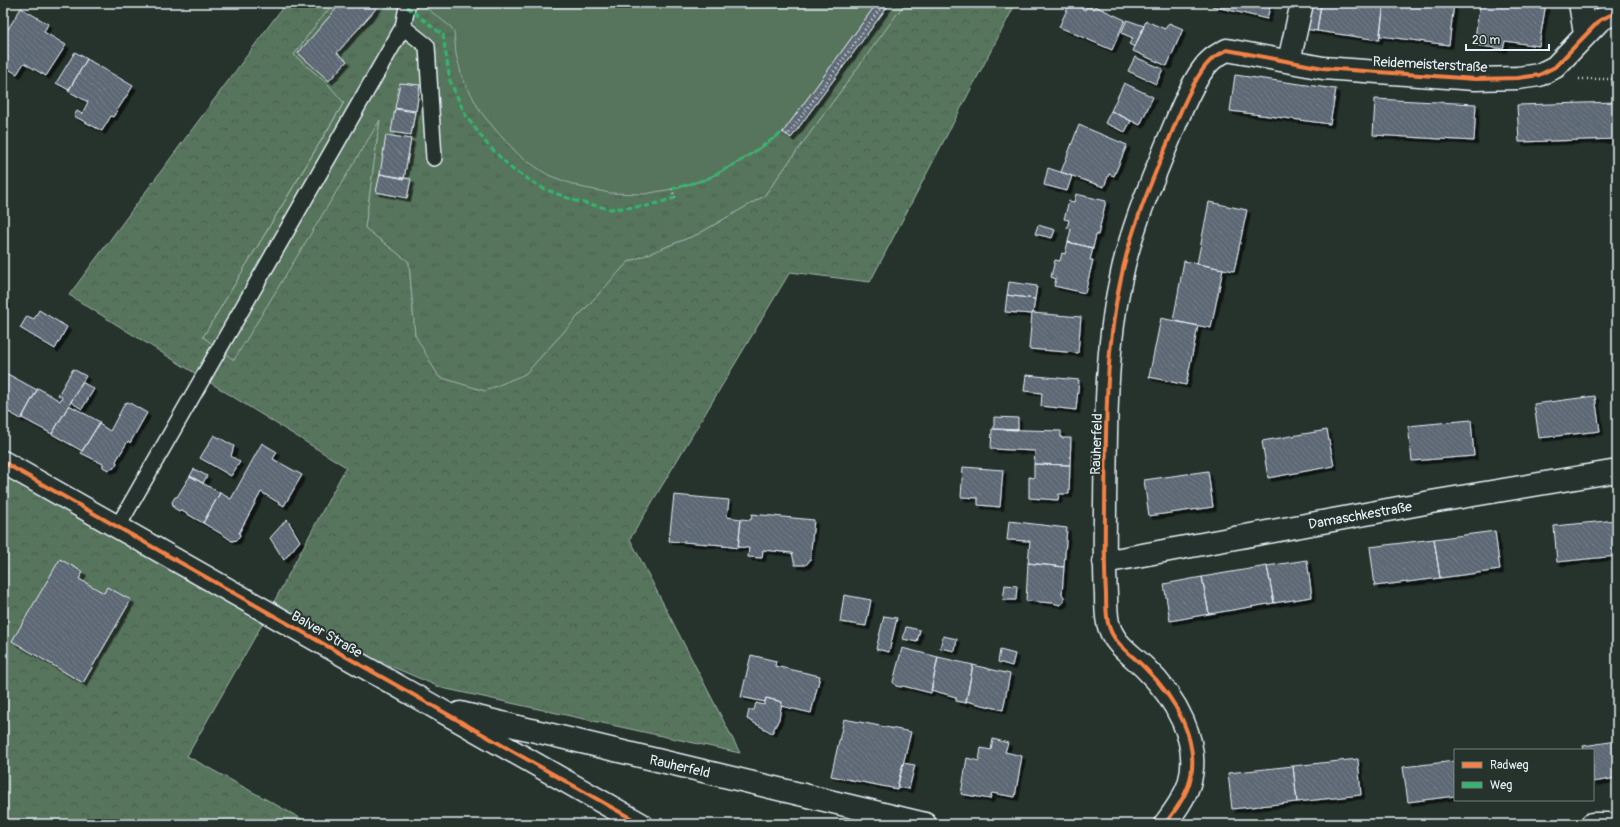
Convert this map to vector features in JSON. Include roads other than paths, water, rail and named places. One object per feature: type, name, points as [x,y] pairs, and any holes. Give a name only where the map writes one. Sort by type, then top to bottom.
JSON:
[{"type":"street","points":[[1289,61],[1302,3]]},
{"type":"street","points":[[1580,3],[1585,34]]},
{"type":"street","name":"Reidemeisterstraße","points":[[1219,54],[1228,50],[1323,68],[1420,76],[1475,79],[1518,78],[1539,75],[1555,67],[1600,20],[1617,12]]},
{"type":"street","name":"Rauherfeld","points":[[1165,824],[1180,803],[1189,784],[1192,761],[1188,735],[1178,712],[1166,692],[1145,668],[1124,650],[1114,638],[1108,623],[1104,562],[1108,392],[1113,324],[1120,282],[1144,198],[1180,114],[1197,80],[1209,62],[1219,54]]},
{"type":"street","name":"Balver Straße","points":[[3,462],[641,824]]},
{"type":"street","name":"Damaschkestraße","points":[[1104,562],[1431,502],[1617,471]]},
{"type":"street","name":"Rauherfeld","points":[[435,707],[925,824]]},
{"type":"street","points":[[1592,824],[1608,824]]},
{"type":"lane","points":[[117,528],[403,27],[409,3]]},
{"type":"lane","points":[[403,27],[427,46],[434,158]]}]
